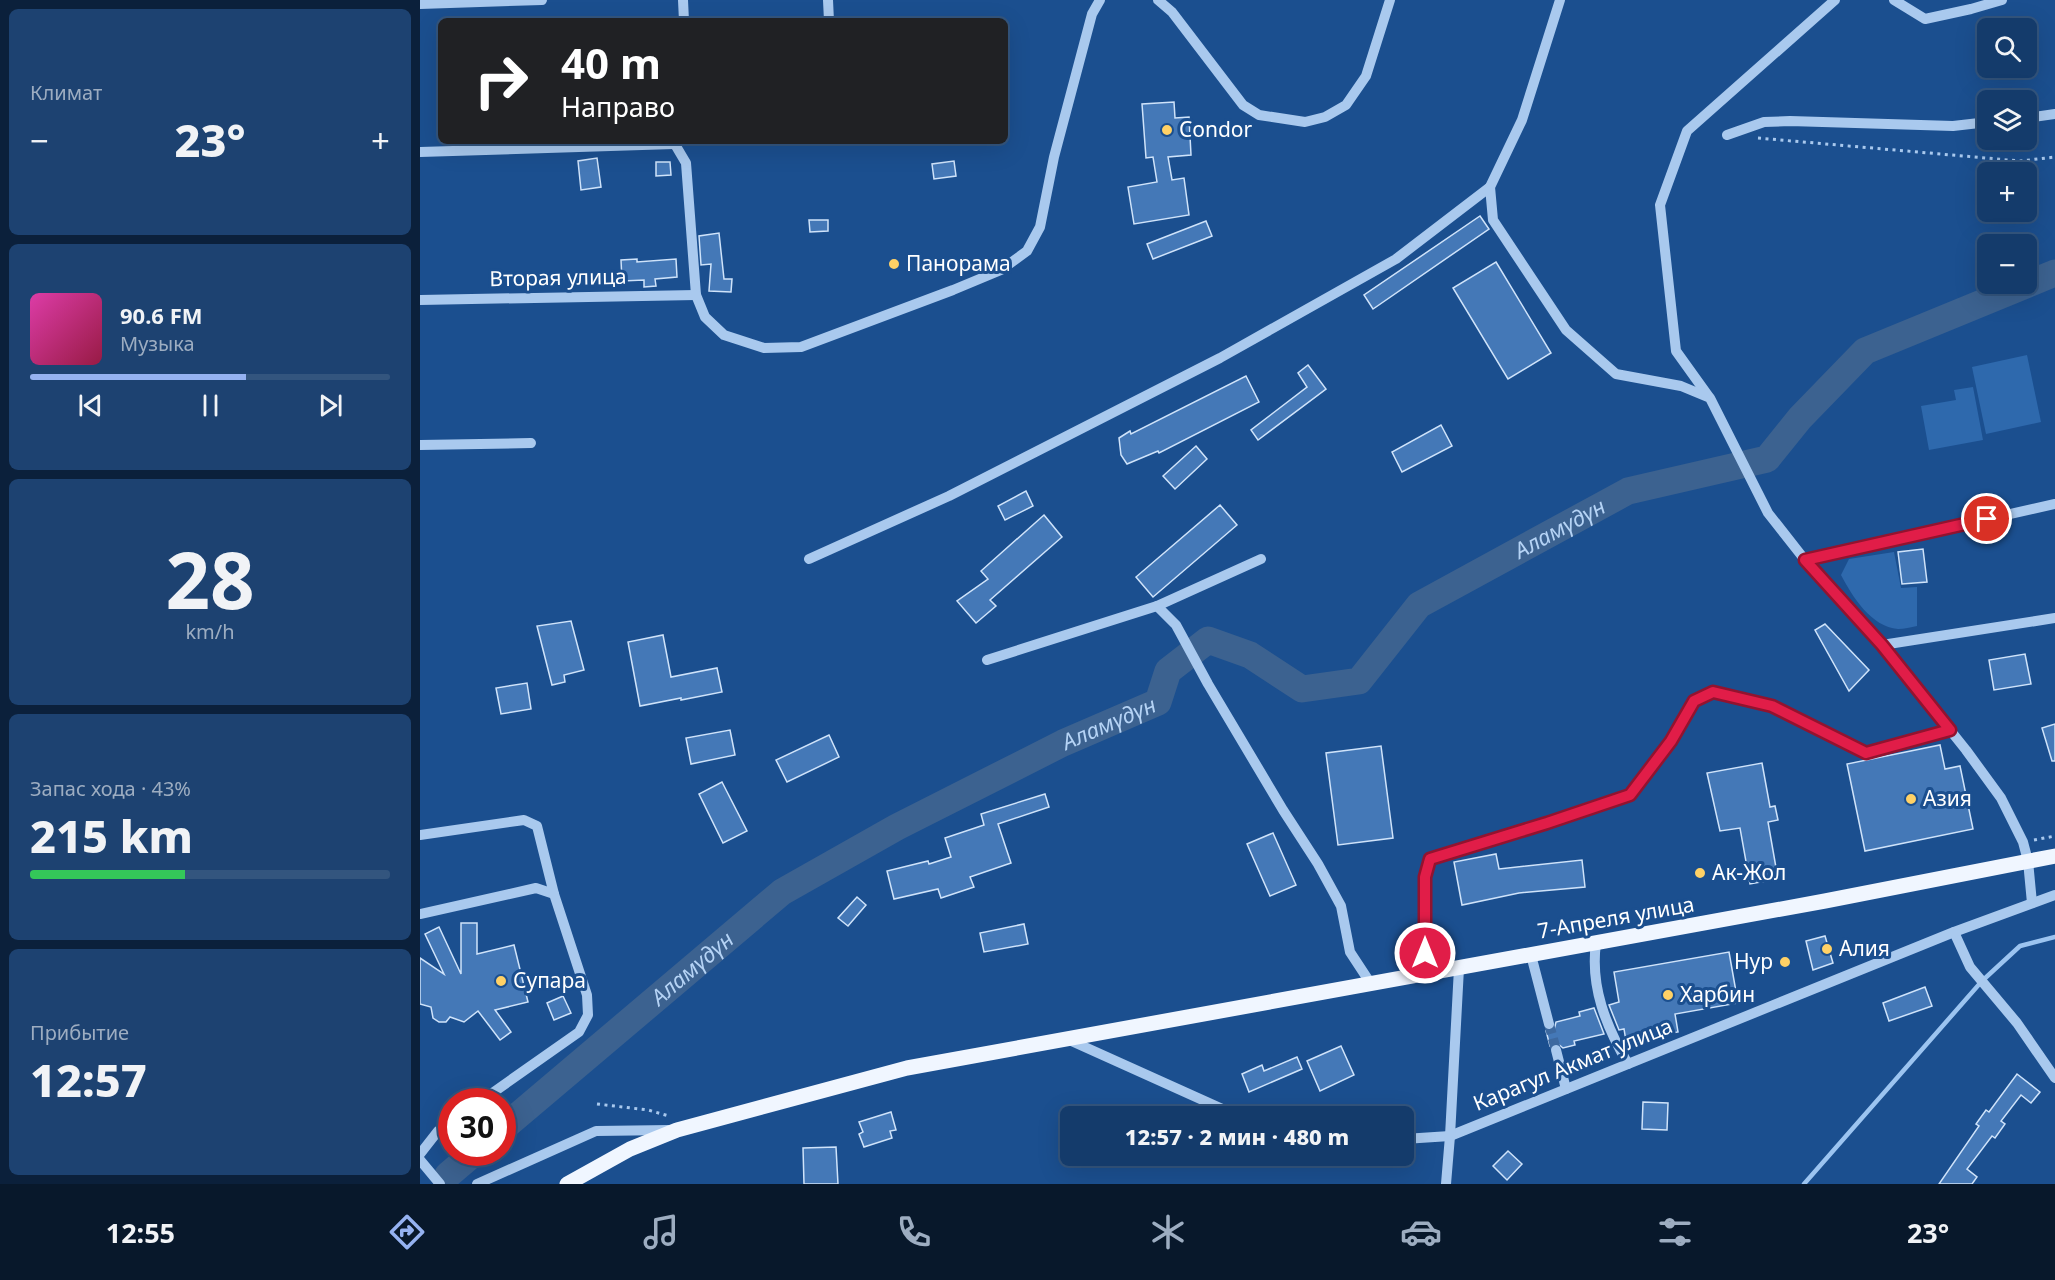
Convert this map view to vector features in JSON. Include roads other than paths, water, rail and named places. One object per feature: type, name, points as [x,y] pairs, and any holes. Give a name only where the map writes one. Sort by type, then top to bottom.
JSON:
[{"type":"main road","name":"7-Апреля улица","points":[[567,1184],[630,1149],[677,1130],[906,1068],[1825,901],[2055,856]]},
{"type":"street","points":[[420,4],[542,0]]},
{"type":"street","points":[[683,0],[684,18]]},
{"type":"street","points":[[828,0],[829,18]]},
{"type":"street","points":[[676,144],[686,163],[696,295],[705,317],[724,335],[764,348],[801,347],[1001,270],[1027,251],[1041,227],[1054,157],[1092,14],[1100,0]]},
{"type":"street","points":[[1158,0],[1172,12],[1243,105],[1259,115],[1305,122],[1325,117],[1346,105],[1366,76],[1390,0]]},
{"type":"street","points":[[809,559],[948,496],[1220,358],[1396,260],[1490,187],[1522,120],[1560,0]]},
{"type":"street","points":[[1835,0],[1687,131],[1660,205],[1676,351],[1710,398],[1768,513],[1805,560],[1882,645],[2001,798],[2023,842],[2028,861],[2032,903]]},
{"type":"street","points":[[1894,0],[1925,19],[2002,0]]},
{"type":"street","points":[[2037,116],[2055,114]]},
{"type":"street","points":[[1727,135],[1764,122],[1953,126],[1977,123]]},
{"type":"street","points":[[420,153],[629,144]]},
{"type":"street","points":[[1490,187],[1493,220],[1566,330],[1616,374],[1681,386],[1710,398]]},
{"type":"street","name":"Вторая улица","points":[[420,300],[696,295]]},
{"type":"street","points":[[420,445],[531,443]]},
{"type":"street","points":[[1805,560],[2055,504]]},
{"type":"street","points":[[987,660],[1157,606],[1261,559]]},
{"type":"street","points":[[1157,606],[1176,625],[1208,684],[1335,895],[1341,906],[1350,952],[1371,984]]},
{"type":"street","points":[[1882,645],[2055,618]]},
{"type":"street","points":[[1425,974],[1425,877],[1430,859],[1630,795],[1671,741],[1694,701],[1713,692],[1772,706],[1866,753],[1950,730]]},
{"type":"street","points":[[420,836],[524,820],[537,826],[554,894],[587,994],[588,1015],[579,1032],[499,1088]]},
{"type":"street","points":[[420,914],[536,888],[554,894]]},
{"type":"street","name":"Карагул Акмат улица","points":[[1414,1138],[1450,1136],[1954,932],[2055,895]]},
{"type":"street","points":[[1954,932],[1970,967],[2017,1023],[2055,1078]]},
{"type":"street","points":[[1596,943],[1593,962],[1595,984],[1610,1033],[1628,1064]]},
{"type":"street","points":[[1531,955],[1549,1024]]},
{"type":"street","points":[[1446,1184],[1459,968]]},
{"type":"street","points":[[1067,1039],[1216,1106]]},
{"type":"street","points":[[1556,1050],[1566,1089]]},
{"type":"street","points":[[477,1184],[596,1131],[677,1130]]},
{"type":"street","points":[[420,1154],[438,1131]]},
{"type":"street","points":[[420,1160],[440,1184]]},
{"type":"waterway","name":"Аламүдүн","points":[[516,1117],[782,892],[897,827],[1063,743],[1158,702],[1168,671],[1208,640],[1250,655],[1302,689],[1359,681],[1419,605],[1628,491],[1767,459],[1800,418],[1865,351],[2055,273]]},
{"type":"waterway","points":[[1804,1184],[1982,981],[2020,946],[2055,937]]},
{"type":"waterway","name":"Аламүдүн","points":[[448,1175],[459,1166]]},
{"type":"tunnel","points":[[1549,1024],[1556,1050]]},
{"type":"place","name":"Condor","points":[[1167,130]]},
{"type":"place","name":"Панорама","points":[[894,264]]},
{"type":"place","name":"Азия","points":[[1911,799]]},
{"type":"place","name":"Ак-Жол","points":[[1700,873]]},
{"type":"place","name":"Алия","points":[[1827,949]]},
{"type":"place","name":"Нур","points":[[1785,962]]},
{"type":"place","name":"Супара","points":[[501,981]]},
{"type":"place","name":"Харбин","points":[[1668,995]]}]
